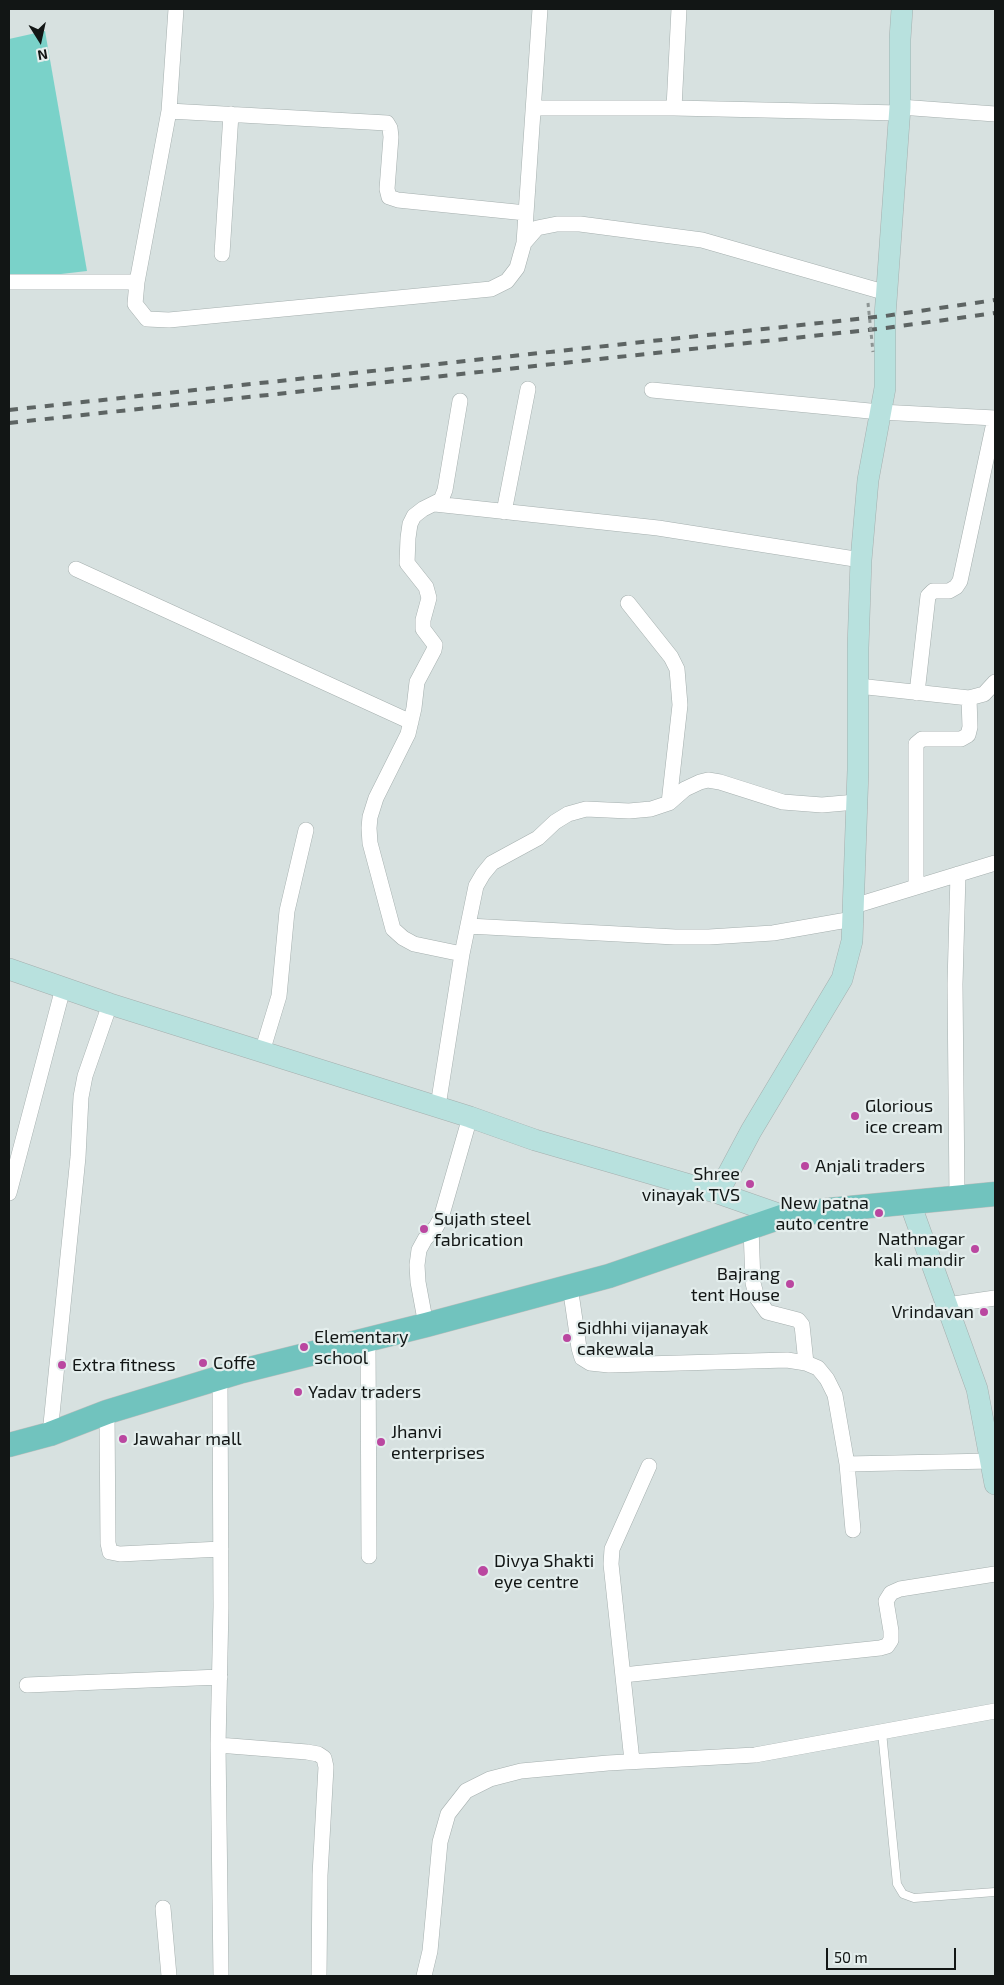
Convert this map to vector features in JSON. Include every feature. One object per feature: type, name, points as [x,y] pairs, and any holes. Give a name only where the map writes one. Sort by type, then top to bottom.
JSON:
[{"type":"main road","points":[[9,1445],[50,1434],[107,1412],[242,1371],[426,1325],[609,1276],[784,1216],[995,1194]]},
{"type":"street","points":[[176,9],[168,111],[137,282],[135,304],[147,319],[169,320],[491,289],[507,281],[517,268],[524,243],[540,9]]},
{"type":"street","points":[[674,108],[679,9]]},
{"type":"street","points":[[718,1193],[751,1131],[842,979],[852,942],[858,770],[861,560],[868,480],[886,380],[885,316],[900,110],[902,9]]},
{"type":"street","points":[[534,108],[900,110],[995,114]]},
{"type":"street","points":[[168,111],[387,123],[390,128],[391,137],[387,189],[389,197],[398,200],[526,213]]},
{"type":"street","points":[[222,254],[231,114]]},
{"type":"street","points":[[524,243],[537,228],[557,224],[580,224],[702,240],[887,293]]},
{"type":"street","points":[[9,282],[137,282]]},
{"type":"street","points":[[504,512],[528,389]]},
{"type":"street","points":[[652,390],[880,412],[995,418],[960,580],[956,587],[949,591],[933,591],[928,596],[917,693]]},
{"type":"street","points":[[460,402],[445,490],[441,500],[414,516],[410,524],[408,538],[407,564],[426,587],[429,598],[423,620],[423,629],[435,645],[431,658],[416,682],[408,734],[376,798],[368,828],[370,843],[393,930],[414,944],[462,954]]},
{"type":"street","points":[[434,504],[658,528],[861,560]]},
{"type":"street","points":[[76,569],[411,722]]},
{"type":"street","points":[[628,603],[671,657],[676,669],[680,705],[670,803]]},
{"type":"street","points":[[858,686],[969,698],[984,694],[995,682]]},
{"type":"street","points":[[916,887],[916,744],[922,739],[961,739],[968,735],[970,727],[969,698]]},
{"type":"street","points":[[438,1106],[462,954],[476,886],[492,863],[538,838],[555,822],[568,814],[586,809],[629,811],[651,809],[670,803],[686,790],[708,780],[783,802],[822,805],[856,802]]},
{"type":"street","points":[[262,1052],[280,996],[287,911],[306,830]]},
{"type":"street","points":[[468,926],[674,937],[773,933],[854,912],[916,887],[995,864]]},
{"type":"street","points":[[957,1198],[955,984],[958,874]]},
{"type":"street","points":[[9,968],[110,1004],[438,1106],[535,1140],[718,1193],[784,1216]]},
{"type":"street","points":[[9,1193],[64,988]]},
{"type":"street","points":[[50,1434],[78,1157],[81,1097],[85,1076],[110,1004]]},
{"type":"street","points":[[426,1325],[418,1282],[417,1265],[419,1250],[441,1218],[470,1117]]},
{"type":"street","points":[[910,1203],[977,1389],[991,1447],[995,1484]]},
{"type":"street","points":[[751,1228],[753,1283],[757,1298],[767,1312],[798,1320],[802,1325],[806,1363]]},
{"type":"street","points":[[570,1286],[578,1348],[582,1358],[590,1363],[609,1365],[787,1360],[806,1363],[818,1368],[827,1379],[835,1396],[847,1464],[853,1530]]},
{"type":"street","points":[[947,1305],[995,1298]]},
{"type":"street","points":[[368,1340],[369,1556]]},
{"type":"street","points":[[220,1379],[221,1549],[218,1745],[221,1976]]},
{"type":"street","points":[[107,1412],[108,1543],[110,1552],[120,1554],[221,1549]]},
{"type":"street","points":[[847,1464],[991,1447]]},
{"type":"street","points":[[632,1761],[611,1564],[612,1549],[649,1466]]},
{"type":"street","points":[[623,1675],[880,1648],[887,1646],[891,1640],[886,1601],[891,1593],[995,1574]]},
{"type":"street","points":[[28,1686],[220,1677]]},
{"type":"street","points":[[424,1976],[430,1951],[440,1842],[448,1814],[466,1791],[490,1779],[521,1771],[632,1761],[755,1755],[995,1711]]},
{"type":"street","points":[[218,1745],[307,1752],[318,1754],[324,1758],[326,1767],[320,1875],[319,1976]]},
{"type":"street","points":[[163,1908],[168,1976]]},
{"type":"lane","points":[[882,1732],[898,1884],[903,1894],[914,1898],[929,1898],[995,1892]]},
{"type":"path","points":[[868,304],[873,352]]},
{"type":"shaded area","points":[[45,31],[87,271],[9,280],[9,39]]},
{"type":"railway","points":[[9,410],[885,316],[995,300]]},
{"type":"railway","points":[[9,423],[886,328],[995,313]]},
{"type":"place","name":"Glorious ice cream","points":[[855,1116]]},
{"type":"place","name":"Anjali traders","points":[[805,1166]]},
{"type":"place","name":"Shree vinayak TVS","points":[[750,1184]]},
{"type":"place","name":"New patna auto centre","points":[[879,1213]]},
{"type":"place","name":"Sujath steel fabrication","points":[[424,1229]]},
{"type":"place","name":"Nathnagar kali mandir","points":[[975,1249]]},
{"type":"place","name":"Bajrang tent House","points":[[790,1284]]},
{"type":"place","name":"Vrindavan","points":[[984,1312]]},
{"type":"place","name":"Sidhhi vijanayak cakewala","points":[[567,1338]]},
{"type":"place","name":"Elementary school","points":[[304,1347]]},
{"type":"place","name":"Coffe","points":[[203,1363]]},
{"type":"place","name":"Extra fitness","points":[[62,1365]]},
{"type":"place","name":"Yadav traders","points":[[298,1392]]},
{"type":"place","name":"Jawahar mall","points":[[123,1439]]},
{"type":"place","name":"Jhanvi enterprises","points":[[381,1442]]},
{"type":"place","name":"Divya Shakti eye centre","points":[[483,1571]]}]
